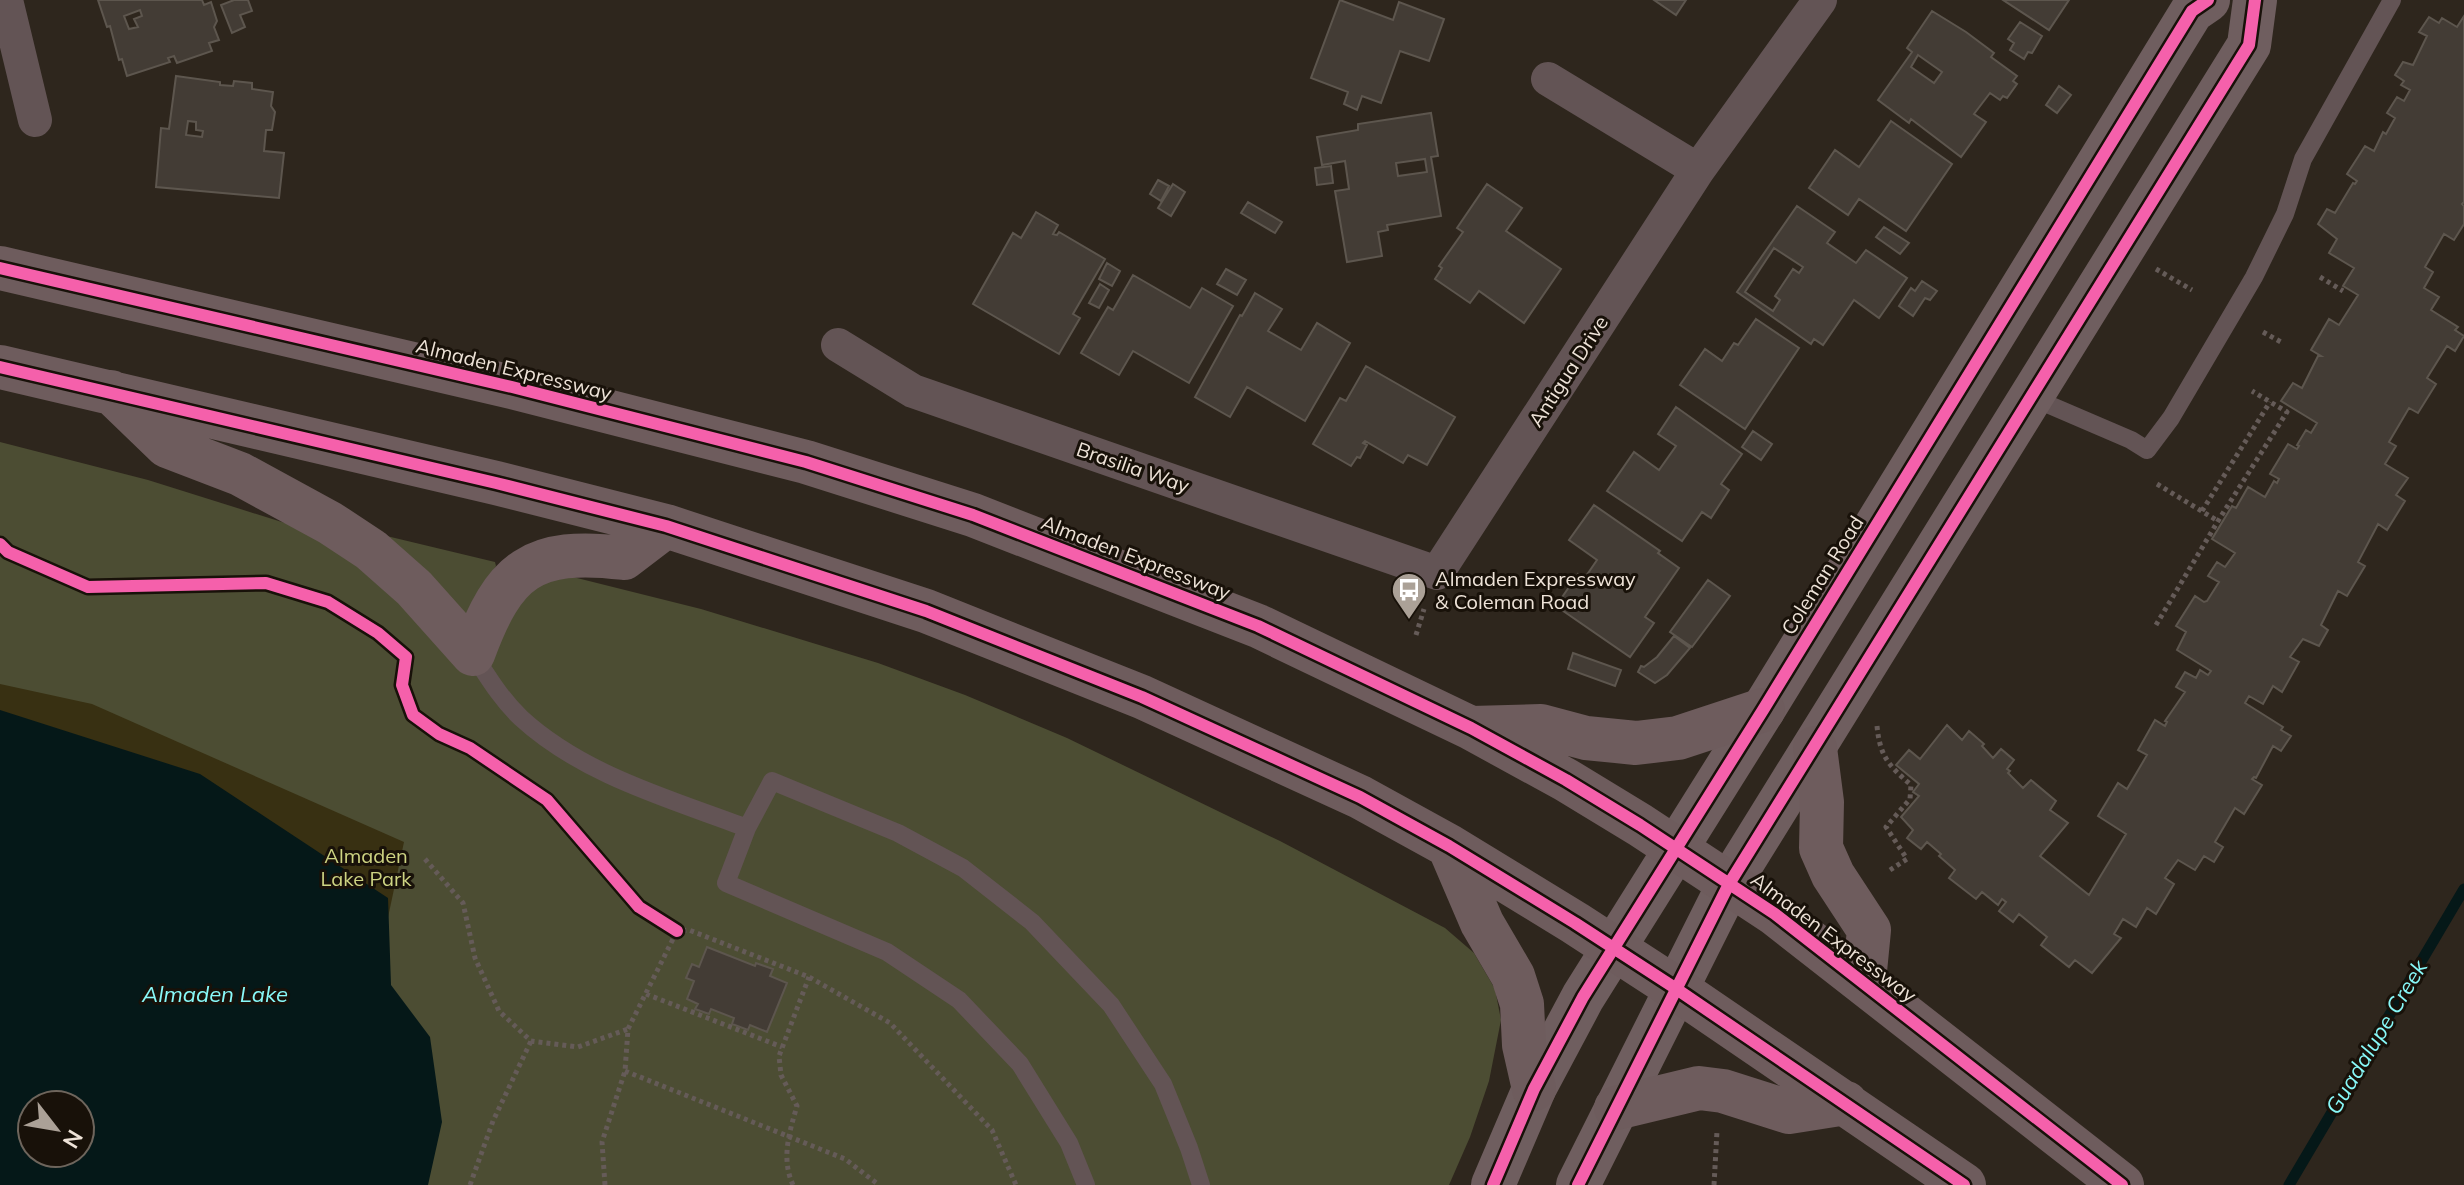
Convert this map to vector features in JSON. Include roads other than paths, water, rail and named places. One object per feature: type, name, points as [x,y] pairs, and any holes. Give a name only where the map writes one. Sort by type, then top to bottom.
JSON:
[{"type":"main road","name":"Almaden Expressway","points":[[0,268],[512,387],[806,462],[973,515],[1258,626],[1471,728],[1566,780],[1674,848],[1765,907],[1864,981],[2122,1185]]},
{"type":"main road","points":[[0,367],[481,479],[666,526],[926,611],[1142,697],[1360,797],[1449,846],[1675,988],[1964,1185]]},
{"type":"main road","points":[[111,392],[167,446],[240,474],[330,523],[371,550],[414,588],[473,654],[483,626],[505,587],[528,567],[552,558],[579,554],[624,558],[666,526]]},
{"type":"main road","points":[[1471,728],[1541,726],[1586,738],[1636,743],[1678,738],[1763,710]]},
{"type":"main road","points":[[1815,748],[1822,802],[1821,848],[1833,875],[1869,930],[1864,981]]},
{"type":"main road","points":[[1449,846],[1482,923],[1513,976],[1522,1004],[1524,1045],[1534,1089]]},
{"type":"main road","points":[[1616,1108],[1699,1088],[1735,1094],[1789,1112],[1846,1103]]},
{"type":"street","points":[[6,0],[35,120]]},
{"type":"street","name":"Antigua Drive","points":[[1437,573],[1698,170],[1820,0]]},
{"type":"street","name":"Coleman Road","points":[[1493,1185],[1534,1089],[1583,997],[2192,11],[2208,0]]},
{"type":"street","points":[[1578,1185],[1729,884],[2249,45],[2255,0]]},
{"type":"street","points":[[1548,79],[1698,170]]},
{"type":"street","name":"Brasilia Way","points":[[838,345],[913,391],[1437,573]]},
{"type":"lane","points":[[2033,398],[2131,440],[2147,450],[2171,418],[2254,277],[2285,214],[2303,159],[2392,0]]},
{"type":"lane","points":[[473,654],[499,694],[521,717],[579,761],[747,828]]},
{"type":"lane","points":[[1086,1185],[1069,1143],[1020,1064],[959,1000],[887,952],[726,883],[747,828],[772,781],[898,833],[963,868],[1032,922],[1111,1005],[1163,1084],[1201,1185]]},
{"type":"water","name":"Almaden Lake","points":[[0,710],[200,774],[388,898],[391,985],[430,1037],[442,1122],[428,1185],[0,1185]]},
{"type":"waterway","name":"Guadalupe Creek","points":[[2289,1185],[2464,889]]},
{"type":"place","name":"Almaden Expressway & Coleman Road","points":[[1409,621]]},
{"type":"park label","name":"Almaden Lake Park","points":[[366,866]]}]
